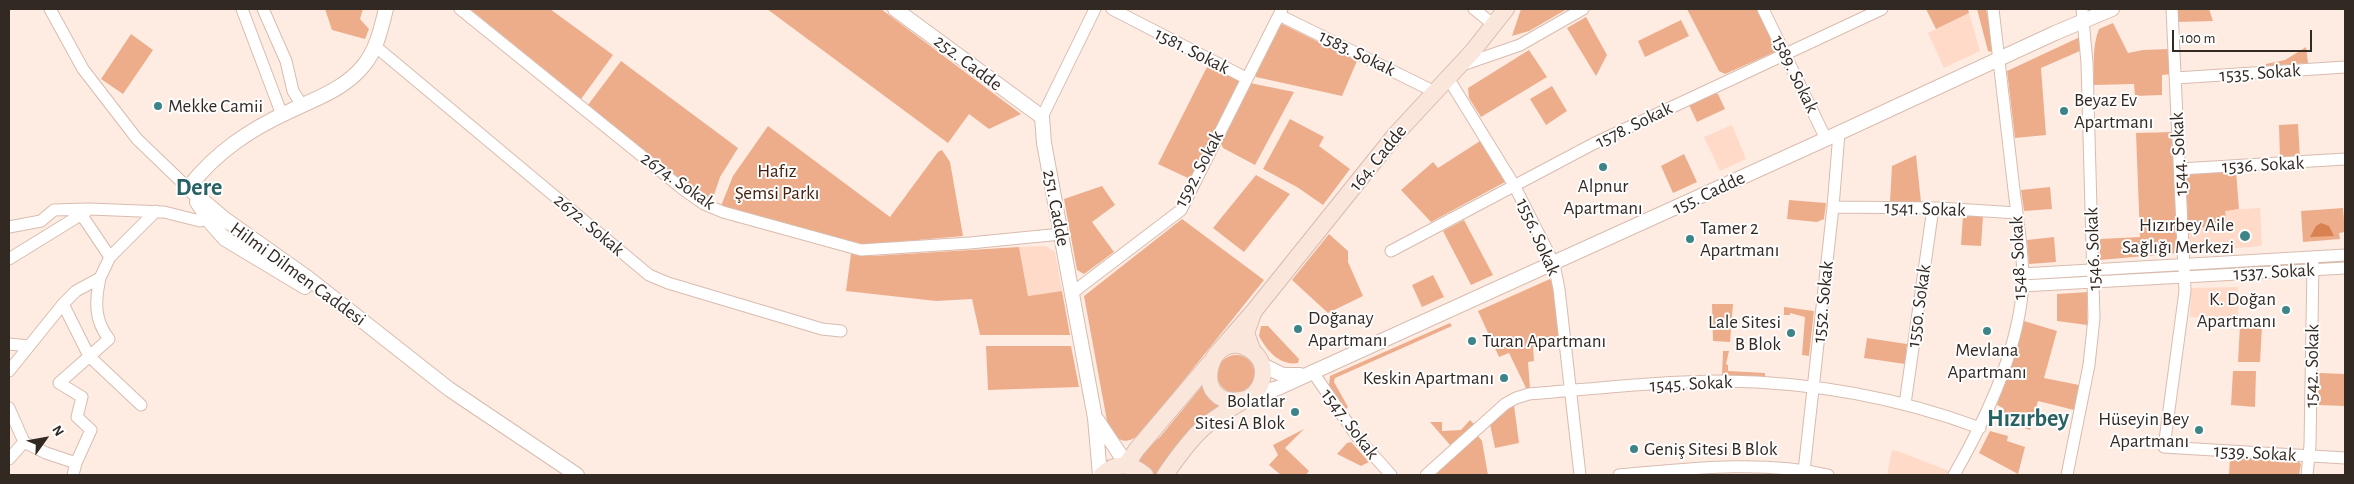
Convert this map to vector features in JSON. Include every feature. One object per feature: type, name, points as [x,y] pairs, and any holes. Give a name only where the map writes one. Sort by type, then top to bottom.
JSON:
[{"type":"main road","name":"164. Cadde","points":[[1220,350],[1254,312],[1396,134],[1460,65],[1506,9]]},
{"type":"main road","name":"164. Cadde","points":[[1253,352],[1246,333],[1254,312]]},
{"type":"main road","points":[[1125,465],[1220,350],[1238,346],[1253,352],[1262,365],[1262,382],[1250,397],[1220,414],[1201,428],[1165,475]]},
{"type":"main road","points":[[1209,364],[1208,374],[1214,391],[1229,401],[1250,397]]},
{"type":"main road","points":[[1101,475],[1109,469],[1125,465],[1139,470],[1145,475]]},
{"type":"street","points":[[242,9],[282,114]]},
{"type":"street","points":[[263,9],[286,61],[294,91],[302,105]]},
{"type":"street","points":[[54,10],[83,69],[137,139],[188,188],[228,146],[282,114],[331,92],[352,78],[365,64],[375,46],[386,9]]},
{"type":"street","name":"2674. Sokak","points":[[460,9],[684,190],[715,209],[861,250],[970,243],[1060,234]]},
{"type":"street","points":[[1042,117],[1095,9]]},
{"type":"street","name":"1581. Sokak","points":[[1112,9],[1246,78]]},
{"type":"street","points":[[1474,9],[1494,25]]},
{"type":"street","points":[[1460,65],[1520,45],[1583,9]]},
{"type":"street","name":"1589. Sokak","points":[[1763,9],[1826,139]]},
{"type":"street","name":"1578. Sokak","points":[[1391,251],[1593,144],[1882,9]]},
{"type":"street","name":"1548. Sokak","points":[[1954,475],[1980,428],[2004,364],[2016,323],[2022,286],[2017,213],[1993,9]]},
{"type":"street","name":"155. Cadde","points":[[1250,397],[1278,388],[1308,372],[1554,264],[1826,139],[1999,59],[2083,14],[2112,9]]},
{"type":"street","name":"1544. Sokak","points":[[2164,447],[2182,321],[2185,277],[2172,9]]},
{"type":"street","name":"252. Cadde","points":[[899,10],[1042,117]]},
{"type":"street","name":"1592. Sokak","points":[[1072,293],[1181,210],[1280,12]]},
{"type":"street","name":"1583. Sokak","points":[[1280,12],[1435,92]]},
{"type":"street","name":"1546. Sokak","points":[[2067,475],[2092,351],[2094,270],[2087,63],[2083,14]]},
{"type":"street","name":"2672. Sokak","points":[[375,46],[649,275],[668,283],[822,329],[841,331]]},
{"type":"street","name":"1535. Sokak","points":[[2176,78],[2345,67]]},
{"type":"street","name":"1556. Sokak","points":[[1448,78],[1514,185],[1554,264],[1559,289],[1580,475]]},
{"type":"street","name":"251. Cadde","points":[[1042,117],[1044,143],[1060,234],[1096,418],[1101,475]]},
{"type":"street","name":"1552. Sokak","points":[[1804,471],[1834,207],[1839,133]]},
{"type":"street","name":"1536. Sokak","points":[[2180,169],[2345,159]]},
{"type":"street","name":"Hilmi Dilmen Caddesi","points":[[188,188],[213,217],[225,239],[289,270],[455,393],[577,475]]},
{"type":"street","name":"1541. Sokak","points":[[1834,207],[1933,208],[2017,213]]},
{"type":"street","name":"1550. Sokak","points":[[1905,404],[1933,208]]},
{"type":"street","points":[[9,227],[41,221],[54,210],[86,212],[156,211],[191,220],[213,217]]},
{"type":"street","points":[[73,475],[76,463],[91,430],[77,417],[82,397],[59,383],[109,339],[100,329],[95,301],[100,278],[110,258],[156,211]]},
{"type":"street","points":[[86,212],[110,258]]},
{"type":"street","points":[[9,259],[86,212]]},
{"type":"street","name":"1537. Sokak","points":[[2022,274],[2345,255]]},
{"type":"street","name":"1542. Sokak","points":[[2307,475],[2310,456],[2313,257]]},
{"type":"street","name":"1537. Sokak","points":[[2022,286],[2345,268]]},
{"type":"street","name":"Hilmi Dilmen Caddesi","points":[[289,270],[458,407],[523,448],[561,475]]},
{"type":"street","points":[[9,371],[63,304],[76,291],[100,278]]},
{"type":"street","points":[[63,304],[89,356],[141,405]]},
{"type":"street","points":[[9,344],[29,346]]},
{"type":"street","name":"155. Cadde","points":[[1262,365],[1283,375],[1308,372]]},
{"type":"street","name":"1547. Sokak","points":[[1308,372],[1358,438],[1390,475]]},
{"type":"street","name":"1545. Sokak","points":[[1426,475],[1510,400],[1529,394],[1721,381],[1813,386],[1905,404],[1980,428]]},
{"type":"street","points":[[9,408],[24,442],[46,453],[76,463]]},
{"type":"street","name":"251. Cadde","points":[[1096,418],[1125,465]]},
{"type":"street","points":[[9,459],[24,442]]},
{"type":"street","name":"1539. Sokak","points":[[2164,447],[2345,458]]},
{"type":"street","points":[[1619,475],[1696,468],[1730,471],[1804,471],[1828,475]]},
{"type":"shaded area","points":[[1969,13],[1980,51],[1944,68],[1928,33]]},
{"type":"shaded area","points":[[1732,125],[1746,159],[1720,171],[1704,137]]},
{"type":"shaded area","points":[[2260,208],[2262,246],[2189,252],[2188,228],[2226,227],[2225,210]]},
{"type":"shaded area","points":[[2321,223],[2329,226],[2334,236],[2310,237],[2316,226]]},
{"type":"shaded area","points":[[1046,246],[1055,252],[1062,291],[1028,296],[1019,247]]},
{"type":"shaded area","points":[[2238,287],[2238,319],[2190,317],[2191,288]]},
{"type":"shaded area","points":[[1892,450],[1949,471],[1946,475],[1887,475]]},
{"type":"green space","points":[[325,9],[363,9],[360,19],[369,29],[365,39],[332,30]]},
{"type":"green space","points":[[470,9],[550,9],[613,55],[581,99]]},
{"type":"green space","points":[[767,9],[881,9],[1021,114],[989,129],[969,114],[948,143]]},
{"type":"green space","points":[[1521,9],[1567,9],[1529,31],[1512,36]]},
{"type":"green space","points":[[1687,9],[1757,9],[1777,51],[1725,74],[1719,71]]},
{"type":"green space","points":[[1926,9],[1968,9],[1969,13],[1936,29]]},
{"type":"green space","points":[[1977,9],[1986,9],[1994,49],[1992,52],[1988,51]]},
{"type":"green space","points":[[2176,9],[2209,9],[2213,21],[2177,22]]},
{"type":"green space","points":[[1586,17],[1607,55],[1596,76],[1567,28]]},
{"type":"green space","points":[[1681,20],[1689,36],[1645,57],[1638,41]]},
{"type":"green space","points":[[2113,23],[2128,53],[2143,50],[2169,49],[2171,74],[2162,75],[2162,95],[2135,96],[2134,84],[2094,85],[2095,43],[2099,29]]},
{"type":"green space","points":[[1282,24],[1357,61],[1342,96],[1256,77],[1254,73],[1279,26]]},
{"type":"green space","points":[[131,34],[153,50],[123,94],[101,79]]},
{"type":"green space","points":[[2080,37],[2080,51],[2041,68],[2046,135],[2015,138],[2007,71]]},
{"type":"green space","points":[[2306,47],[2308,63],[2266,66],[2266,64],[2285,60]]},
{"type":"green space","points":[[1529,50],[1547,77],[1481,117],[1469,98],[1468,88]]},
{"type":"green space","points":[[621,61],[738,148],[720,177],[712,201],[688,186],[588,105]]},
{"type":"green space","points":[[1208,65],[1239,81],[1190,179],[1158,164]]},
{"type":"green space","points":[[1250,83],[1294,92],[1255,165],[1223,148],[1221,143]]},
{"type":"green space","points":[[1552,86],[1567,111],[1546,125],[1530,99]]},
{"type":"green space","points":[[1715,93],[1718,94],[1725,109],[1697,122],[1689,105]]},
{"type":"green space","points":[[1290,119],[1324,137],[1319,146],[1350,169],[1323,205],[1297,187],[1263,169]]},
{"type":"green space","points":[[2298,124],[2300,158],[2280,159],[2279,125]]},
{"type":"green space","name":"Hafız Şemsi Parkı","points":[[768,126],[890,217],[938,152],[942,150],[950,162],[963,236],[860,245],[721,206],[733,176]]},
{"type":"green space","points":[[2173,132],[2179,253],[2100,260],[2100,239],[2140,237],[2136,133]]},
{"type":"green space","points":[[1480,141],[1505,182],[1431,222],[1401,190],[1433,162],[1438,168]]},
{"type":"green space","points":[[1684,154],[1697,182],[1673,193],[1661,166]]},
{"type":"green space","points":[[1916,155],[1921,202],[1890,202],[1892,166]]},
{"type":"green space","points":[[2236,171],[2239,209],[2225,211],[2227,227],[2188,228],[2186,174]]},
{"type":"green space","points":[[1256,175],[1290,194],[1244,252],[1213,228]]},
{"type":"green space","points":[[1102,186],[1115,205],[1092,222],[1114,252],[1084,274],[1077,270],[1064,199]]},
{"type":"green space","points":[[2050,187],[2052,209],[2024,211],[2021,190]]},
{"type":"green space","points":[[1789,200],[1826,203],[1824,219],[1817,222],[1787,219]]},
{"type":"green space","points":[[2343,208],[2345,232],[2339,233],[2340,239],[2303,242],[2301,211]]},
{"type":"green space","points":[[1963,215],[1983,216],[1981,246],[1961,245]]},
{"type":"green space","points":[[1182,219],[1264,280],[1142,432],[1130,440],[1121,440],[1107,421],[1084,296]]},
{"type":"green space","points":[[1464,220],[1493,275],[1471,285],[1443,231]]},
{"type":"green space","points":[[1329,234],[1348,251],[1348,262],[1363,296],[1328,313],[1292,280]]},
{"type":"green space","points":[[2054,237],[2056,262],[2029,264],[2027,240]]},
{"type":"green space","points":[[1019,247],[1028,296],[1062,291],[1070,335],[980,335],[972,299],[936,301],[846,291],[851,254],[873,256]]},
{"type":"green space","points":[[1433,275],[1444,297],[1422,307],[1412,285]]},
{"type":"green space","points":[[1550,279],[1553,284],[1559,343],[1533,347],[1534,361],[1528,362],[1530,388],[1526,388],[1509,353],[1499,357],[1478,311]]},
{"type":"green space","points":[[2088,292],[2087,325],[2057,321],[2057,294]]},
{"type":"green space","points":[[1712,304],[1733,304],[1730,342],[1713,341]]},
{"type":"green space","points":[[1784,307],[1814,311],[1809,356],[1802,355],[1805,317],[1790,313],[1790,315],[1784,315]]},
{"type":"green space","points":[[2024,321],[2057,331],[2044,378],[2079,385],[2074,410],[2038,401],[2030,430],[1999,419],[2003,408],[1997,405]]},
{"type":"green space","points":[[1450,323],[1452,326],[1335,378],[1334,382],[1348,407],[1346,409],[1329,385],[1330,376]]},
{"type":"green space","points":[[2240,325],[2262,326],[2260,362],[2238,362]]},
{"type":"green space","points":[[1261,326],[1268,326],[1299,359],[1298,363],[1285,362],[1270,352],[1259,336]]},
{"type":"green space","points":[[1867,338],[1907,344],[1905,364],[1864,358]]},
{"type":"green space","points":[[986,346],[1071,346],[1079,387],[988,390]]},
{"type":"green space","points":[[1723,351],[1729,351],[1726,364],[1728,365],[1728,371],[1765,373],[1765,377],[1722,376]]},
{"type":"green space","points":[[1236,355],[1249,361],[1255,374],[1249,387],[1236,393],[1223,387],[1217,374],[1223,361]]},
{"type":"green space","points":[[2233,371],[2256,371],[2255,407],[2231,405]]},
{"type":"green space","points":[[2319,373],[2345,374],[2345,406],[2318,405]]},
{"type":"green space","points":[[1203,385],[1224,404],[1159,475],[1153,475],[1136,458],[1160,437]]},
{"type":"green space","points":[[1514,405],[1519,443],[1495,448],[1490,424]]},
{"type":"green space","points":[[1470,420],[1474,424],[1450,445],[1430,422],[1442,422],[1442,431],[1461,430]]},
{"type":"green space","points":[[1304,429],[1285,448],[1309,471],[1306,475],[1281,475],[1269,465],[1278,455],[1273,445]]},
{"type":"green space","points":[[1990,431],[2008,436],[2007,441],[2025,447],[2018,474],[1979,453]]},
{"type":"green space","points":[[1478,436],[1482,441],[1488,475],[1433,475]]},
{"type":"green space","points":[[1351,442],[1369,462],[1361,466],[1337,454],[1347,443]]},
{"type":"green space","points":[[2230,457],[2298,461],[2301,464],[2299,475],[2229,475]]},
{"type":"place","name":"Mekke Camii","points":[[158,106]]},
{"type":"place","name":"Beyaz Ev Apartmanı","points":[[2064,111]]},
{"type":"place","name":"Alpnur Apartmanı","points":[[1603,167]]},
{"type":"place","name":"Hızırbey Aile Sağlığı Merkezi","points":[[2245,236]]},
{"type":"place","name":"Tamer 2 Apartmanı","points":[[1690,239]]},
{"type":"place","name":"K. Doğan Apartmanı","points":[[2286,310]]},
{"type":"place","name":"Doğanay Apartmanı","points":[[1298,329]]},
{"type":"place","name":"Mevlana Apartmanı","points":[[1987,331]]},
{"type":"place","name":"Lale Sitesi B Blok","points":[[1791,333]]},
{"type":"place","name":"Turan Apartmanı","points":[[1472,341]]},
{"type":"place","name":"Keskin Apartmanı","points":[[1504,378]]},
{"type":"place","name":"Bolatlar Sitesi A Blok","points":[[1295,412]]},
{"type":"place","name":"Hüseyin Bey Apartmanı","points":[[2199,430]]},
{"type":"place","name":"Geniş Sitesi B Blok","points":[[1634,449]]},
{"type":"district","name":"Dere","points":[[199,188]]},
{"type":"district","name":"Hızırbey","points":[[2028,419]]}]
